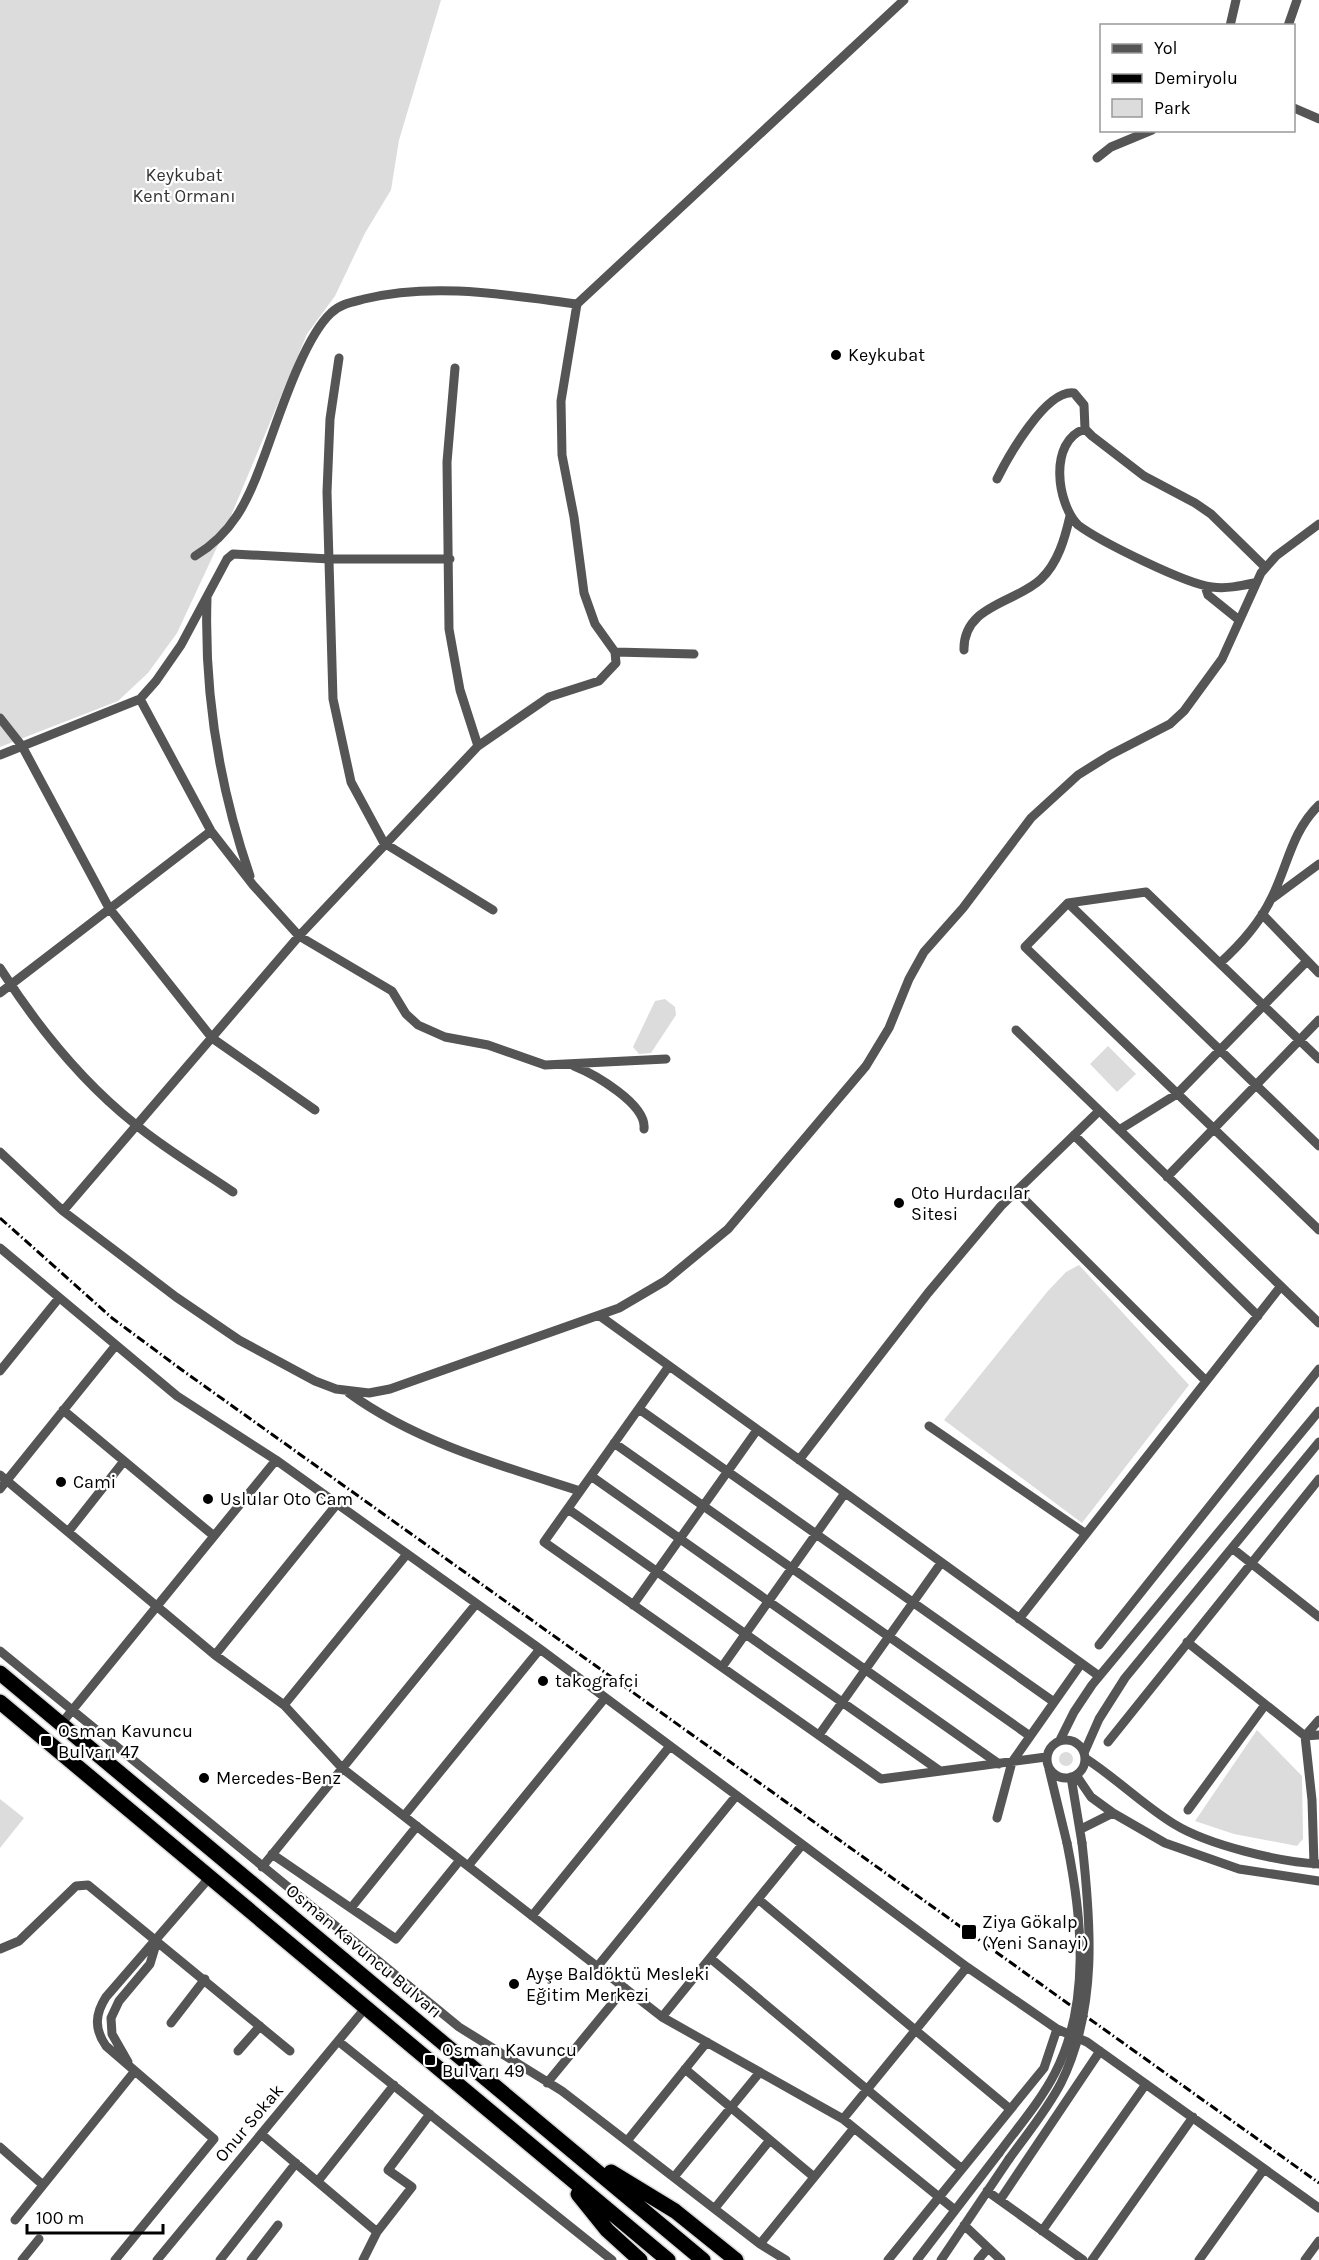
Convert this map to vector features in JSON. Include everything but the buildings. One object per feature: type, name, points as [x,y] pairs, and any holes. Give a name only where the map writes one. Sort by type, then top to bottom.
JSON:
[{"type":"highway","name":"Osman Kavuncu Bulvarı","points":[[0,1672],[703,2260]]},
{"type":"highway","points":[[0,1702],[367,2006],[668,2260]]},
{"type":"highway","points":[[573,2150],[675,2211],[736,2260]]},
{"type":"highway","points":[[558,2168],[607,2230],[640,2260]]},
{"type":"street","points":[[63,1211],[299,936],[384,843],[478,746],[549,697],[604,678],[616,663],[615,652],[595,624],[587,603],[562,455],[561,401],[577,304],[904,0]]},
{"type":"street","points":[[1230,24],[1236,0]]},
{"type":"street","points":[[1289,24],[1297,0]]},
{"type":"street","points":[[1295,109],[1319,118]]},
{"type":"street","points":[[1097,158],[1111,147],[1147,132]]},
{"type":"street","points":[[195,556],[221,538],[241,509],[256,477],[295,376],[324,322],[338,308],[371,297],[434,290],[476,291],[577,304]]},
{"type":"street","points":[[339,358],[330,419],[327,492],[333,699],[351,782],[384,843],[493,910]]},
{"type":"street","points":[[455,368],[447,462],[450,559],[448,606],[452,652],[459,690],[478,746]]},
{"type":"street","points":[[997,479],[1011,454],[1047,404],[1056,396],[1070,392],[1084,405],[1085,429],[1144,476],[1187,498],[1211,514],[1265,567]]},
{"type":"street","points":[[1085,429],[1066,442],[1060,458],[1066,504],[1070,516],[1083,529],[1205,586],[1222,588],[1254,583]]},
{"type":"street","points":[[963,650],[967,632],[980,615],[999,602],[1027,590],[1048,572],[1058,554],[1070,516]]},
{"type":"street","points":[[347,1392],[369,1393],[390,1389],[600,1316],[665,1281],[704,1251],[742,1215],[866,1066],[889,1028],[909,980],[924,952],[963,909],[1031,818],[1057,792],[1087,770],[1177,718],[1214,672],[1254,583],[1265,567],[1319,524]]},
{"type":"street","points":[[0,755],[140,699],[175,654],[227,559],[236,553],[330,559],[450,559]]},
{"type":"street","points":[[1205,586],[1208,595],[1239,620]]},
{"type":"street","points":[[207,593],[207,646],[213,726],[228,801],[253,885]]},
{"type":"street","points":[[615,652],[694,654]]},
{"type":"street","points":[[140,699],[211,831],[253,885],[299,936],[392,991],[411,1019],[435,1034],[488,1045],[538,1063],[569,1064],[666,1059]]},
{"type":"street","points":[[0,718],[22,746],[109,908],[212,1038],[315,1110]]},
{"type":"street","points":[[1220,963],[1245,938],[1271,900],[1294,838],[1319,805]]},
{"type":"street","points":[[0,993],[211,831]]},
{"type":"street","points":[[1271,900],[1319,864]]},
{"type":"street","points":[[1319,1059],[1146,892],[1068,903],[1025,947],[1319,1230]]},
{"type":"street","points":[[1068,903],[1319,1146]]},
{"type":"street","points":[[1262,914],[1319,973]]},
{"type":"street","points":[[1119,1130],[1177,1094],[1307,961]]},
{"type":"street","points":[[0,968],[59,1049],[96,1089],[136,1125],[233,1192]]},
{"type":"street","points":[[1167,1177],[1319,1020]]},
{"type":"street","points":[[1016,1030],[1318,1321]]},
{"type":"street","points":[[569,1064],[599,1079],[622,1096],[641,1114],[644,1129]]},
{"type":"street","points":[[799,1460],[928,1293],[1016,1191],[1099,1111]]},
{"type":"street","points":[[1074,1135],[1258,1316]]},
{"type":"street","points":[[0,1152],[63,1211],[176,1297],[239,1340],[315,1381],[347,1392],[386,1417],[414,1431],[505,1466],[580,1491]]},
{"type":"street","points":[[1016,1191],[1206,1381]]},
{"type":"street","points":[[0,1248],[177,1396],[276,1460],[540,1649],[967,1967],[1057,2028],[1087,2042],[1319,2208]]},
{"type":"street","points":[[1019,1618],[1281,1286]]},
{"type":"street","points":[[0,1371],[59,1298]]},
{"type":"street","points":[[600,1316],[1099,1676]]},
{"type":"street","points":[[116,1345],[2,1482],[68,1532],[215,1655],[284,1705],[342,1768],[624,1988],[662,2017],[843,2119],[955,2210]]},
{"type":"street","points":[[669,1366],[544,1542],[881,1779],[1047,1757]]},
{"type":"street","points":[[1099,1645],[1319,1369]]},
{"type":"street","points":[[639,1409],[1054,1702]]},
{"type":"street","points":[[63,1410],[214,1536]]},
{"type":"street","points":[[917,2260],[1049,2084],[1066,2048],[1078,1989],[1079,1936],[1067,1843],[1047,1757],[1052,1745],[1060,1740],[1074,1712],[1099,1676],[1319,1411]]},
{"type":"street","points":[[929,1426],[1086,1534]]},
{"type":"street","points":[[633,1605],[757,1430]]},
{"type":"street","points":[[1049,1769],[1056,1776],[1073,1776],[1083,1768],[1085,1756],[1099,1719],[1125,1678],[1319,1442]]},
{"type":"street","points":[[614,1443],[1030,1736]]},
{"type":"street","points":[[61,1724],[276,1460]]},
{"type":"street","points":[[68,1532],[124,1461]]},
{"type":"street","points":[[591,1476],[999,1764]]},
{"type":"street","points":[[1108,1742],[1319,1479]]},
{"type":"street","points":[[722,1667],[845,1493]]},
{"type":"street","points":[[215,1655],[337,1504]]},
{"type":"street","points":[[568,1509],[940,1771]]},
{"type":"street","points":[[1232,1548],[1319,1617]]},
{"type":"street","points":[[284,1705],[407,1554]]},
{"type":"street","points":[[819,1735],[941,1563]]},
{"type":"street","points":[[262,1867],[476,1604]]},
{"type":"street","points":[[1187,1642],[1305,1736],[1319,1735]]},
{"type":"street","points":[[404,1816],[540,1649]]},
{"type":"street","points":[[0,1651],[459,2027],[547,2083],[627,2141],[760,2244],[786,2260]]},
{"type":"street","points":[[997,1818],[1012,1762],[1081,1664]]},
{"type":"street","points":[[272,1854],[396,1939],[605,1698]]},
{"type":"street","points":[[1188,1810],[1265,1705]]},
{"type":"street","points":[[1060,1740],[1075,1742],[1085,1756],[1160,1815],[1193,1834],[1222,1845],[1316,1864],[1305,1736],[1319,1720]]},
{"type":"street","points":[[532,1916],[670,1746]]},
{"type":"street","points":[[1073,1776],[1091,1797],[1113,1813],[1165,1843],[1211,1860],[1256,1872],[1319,1881]]},
{"type":"street","points":[[941,2260],[1053,2097],[1068,2067],[1079,2033],[1088,1989],[1089,1960],[1081,1829],[1073,1776]]},
{"type":"street","points":[[597,1967],[736,1796]]},
{"type":"street","points":[[1081,1829],[1113,1813]]},
{"type":"street","points":[[351,1908],[417,1826]]},
{"type":"street","points":[[662,2017],[802,1845]]},
{"type":"street","points":[[115,2260],[214,2139],[134,2072],[103,2041],[97,2027],[97,2018],[106,1997],[210,1877]]},
{"type":"street","points":[[0,1949],[19,1941],[76,1886],[82,1884],[93,1888],[290,2051]]},
{"type":"street","points":[[758,1899],[1010,2109]]},
{"type":"street","points":[[134,2072],[114,2039],[111,2021],[119,2001],[150,1964],[157,1940]]},
{"type":"street","points":[[710,1958],[962,2169]]},
{"type":"street","points":[[843,2119],[967,1967]]},
{"type":"street","points":[[171,2023],[205,1979]]},
{"type":"street","points":[[547,2083],[624,1988]]},
{"type":"street","name":"Onur Sokak","points":[[160,2259],[367,2006]]},
{"type":"street","points":[[238,2052],[260,2026]]},
{"type":"street","points":[[888,2260],[1044,2068],[1057,2028]]},
{"type":"street","points":[[339,2041],[612,2260]]},
{"type":"street","points":[[627,2141],[707,2042]]},
{"type":"street","points":[[1000,2200],[1100,2051]]},
{"type":"street","points":[[685,2069],[814,2177]]},
{"type":"street","points":[[15,2220],[134,2072]]},
{"type":"street","points":[[674,2177],[760,2072]]},
{"type":"street","points":[[1042,2231],[1146,2084]]},
{"type":"street","points":[[318,2181],[394,2085]]},
{"type":"street","points":[[363,2260],[378,2232],[412,2187],[388,2170],[430,2114]]},
{"type":"street","points":[[1092,2260],[1193,2118]]},
{"type":"street","points":[[760,2244],[854,2128]]},
{"type":"street","points":[[261,2134],[378,2232]]},
{"type":"street","points":[[715,2208],[770,2140]]},
{"type":"street","points":[[0,2147],[43,2185]]},
{"type":"street","points":[[220,2260],[296,2163]]},
{"type":"street","points":[[1199,2260],[1264,2169]]},
{"type":"street","points":[[987,2191],[1083,2260]]},
{"type":"street","points":[[251,2260],[278,2225]]},
{"type":"street","points":[[964,2225],[1001,2260]]},
{"type":"street","points":[[22,2260],[39,2240]]},
{"type":"street","points":[[1305,2260],[1319,2241]]},
{"type":"street","points":[[978,2260],[988,2248]]},
{"type":"green space","name":"Keykubat Kent Ormanı","points":[[0,0],[441,0],[399,140],[391,190],[365,233],[335,296],[307,334],[225,530],[177,633],[148,673],[118,701],[0,747]]},
{"type":"green space","points":[[665,999],[675,1007],[676,1015],[651,1053],[639,1054],[633,1047],[655,1001]]},
{"type":"green space","points":[[1108,1046],[1136,1074],[1117,1092],[1090,1064]]},
{"type":"green space","points":[[1079,1265],[1189,1385],[1082,1523],[944,1420],[1047,1292],[1066,1272]]},
{"type":"green space","points":[[1257,1730],[1302,1776],[1303,1839],[1297,1846],[1234,1834],[1195,1821]]},
{"type":"green space","points":[[1063,1752],[1069,1752],[1073,1759],[1069,1766],[1063,1766],[1059,1762],[1059,1756]]},
{"type":"green space","points":[[0,1799],[24,1818],[0,1848]]},
{"type":"railway","points":[[0,1218],[112,1318],[182,1370],[1319,2183]]},
{"type":"place","name":"Keykubat","points":[[836,355]]},
{"type":"place","name":"Oto Hurdacılar Sitesi","points":[[899,1203]]},
{"type":"place","name":"Cami","points":[[61,1482]]},
{"type":"place","name":"Uslular Oto Cam","points":[[208,1499]]},
{"type":"place","name":"takografci","points":[[543,1681]]},
{"type":"place","name":"Osman Kavuncu Bulvarı 47","points":[[46,1741]]},
{"type":"place","name":"Mercedes-Benz","points":[[204,1778]]},
{"type":"place","name":"Ziya Gökalp (Yeni Sanayi)","points":[[969,1932]]},
{"type":"place","name":"Ayşe Baldöktü Mesleki Eğitim Merkezi","points":[[514,1984]]},
{"type":"place","name":"Osman Kavuncu Bulvarı 49","points":[[430,2060]]}]
